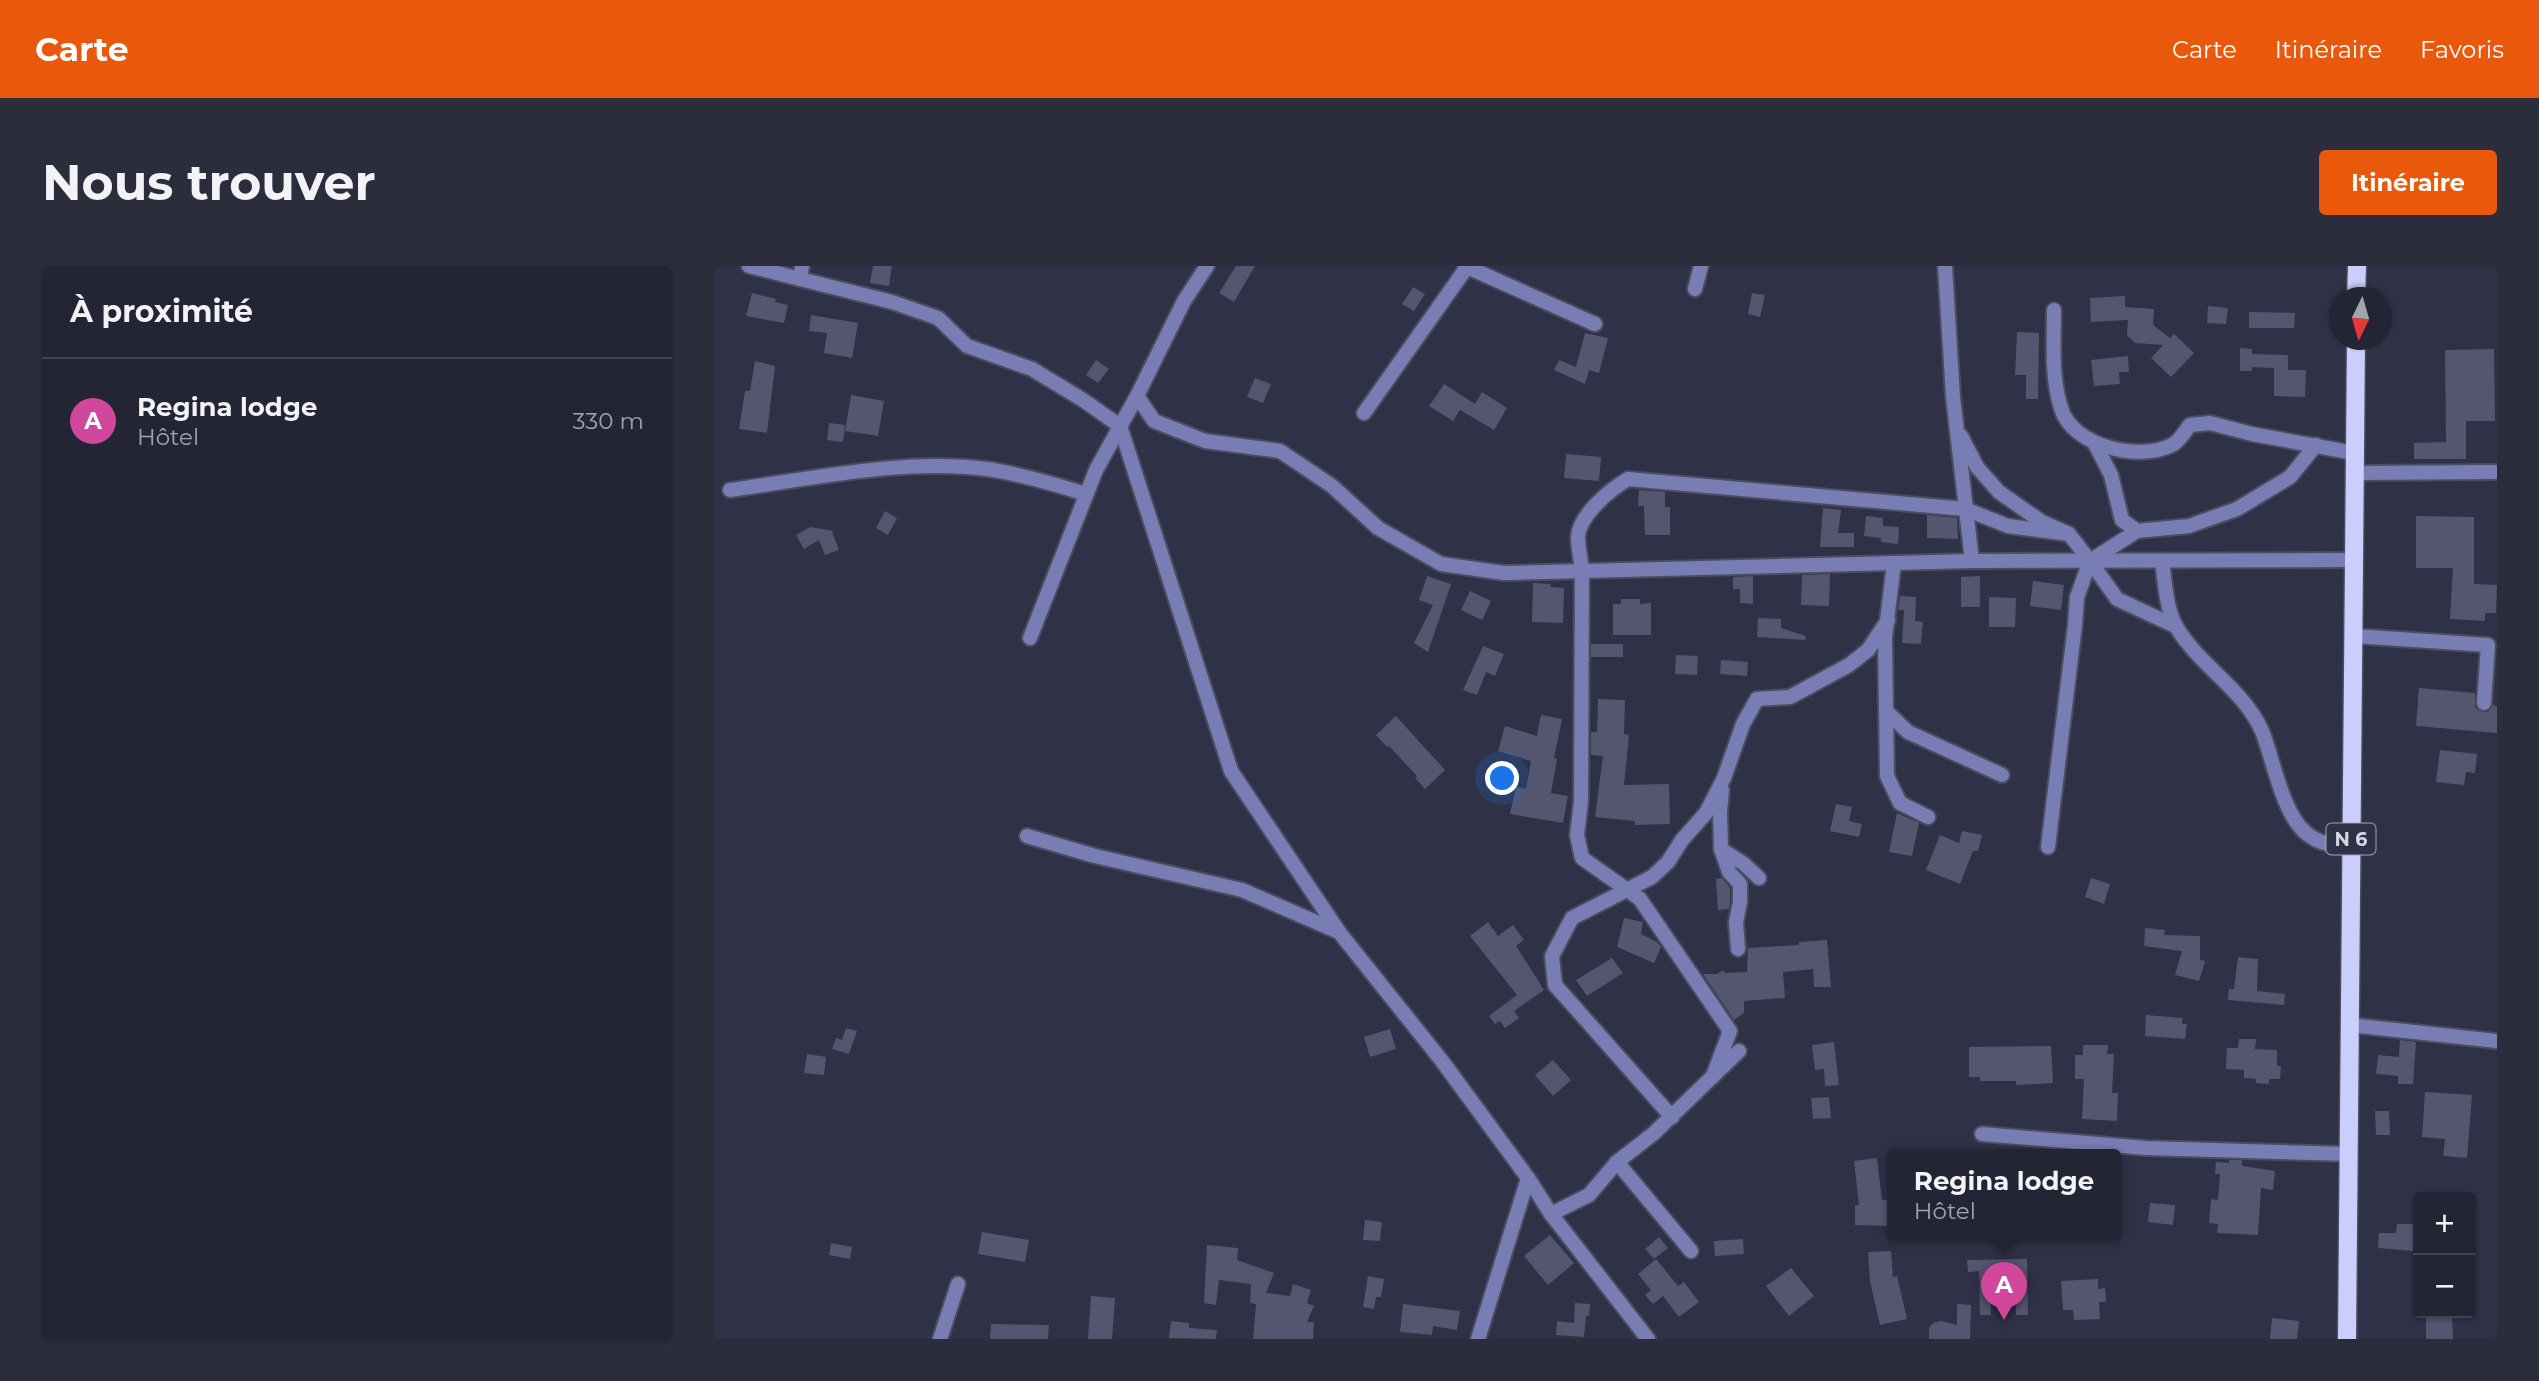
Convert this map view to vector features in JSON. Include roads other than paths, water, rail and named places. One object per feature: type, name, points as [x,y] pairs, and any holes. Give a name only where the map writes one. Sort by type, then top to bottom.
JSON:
[{"type":"main road","points":[[2356,287],[2357,266]]},
{"type":"main road","name":"N 6","points":[[2347,1339],[2356,350]]},
{"type":"street","points":[[749,266],[801,273],[937,318],[967,345],[1032,369],[1120,426],[1231,771],[1339,932],[1442,1061],[1528,1178],[1551,1214],[1648,1339]]},
{"type":"street","points":[[1030,638],[1096,470],[1184,301],[1207,266]]},
{"type":"street","points":[[1695,289],[1701,266]]},
{"type":"street","points":[[1945,266],[1956,428],[1972,561]]},
{"type":"street","points":[[1364,413],[1473,268],[1595,324]]},
{"type":"street","points":[[2054,310],[2054,359],[2061,408],[2070,426],[2095,444],[2135,451],[2152,450],[2174,445],[2190,425],[2210,423],[2252,434],[2354,453]]},
{"type":"street","points":[[1136,396],[1154,421],[1205,441],[1280,452],[1332,486],[1378,528],[1441,564],[1504,573],[1972,561],[2353,560]]},
{"type":"street","points":[[1956,428],[1977,467],[1999,492],[2042,522],[2069,534],[2117,599],[2175,626]]},
{"type":"street","points":[[2095,444],[2111,475],[2122,520],[2137,531]]},
{"type":"street","points":[[2049,847],[2076,625],[2077,597],[2090,561],[2137,531],[2189,526],[2237,509],[2290,477],[2316,445]]},
{"type":"street","points":[[730,490],[854,472],[914,467],[986,469],[1086,494]]},
{"type":"street","points":[[2353,473],[2497,472]]},
{"type":"street","points":[[1713,1076],[1730,1031],[1640,899],[1582,859],[1577,835],[1581,801],[1582,570],[1578,534],[1589,513],[1612,488],[1628,478],[1965,509],[2008,526],[2069,534]]},
{"type":"street","points":[[2162,561],[2175,626],[2246,703],[2262,731],[2275,775],[2289,807],[2305,832],[2328,846],[2351,847]]},
{"type":"street","points":[[1894,563],[1885,637],[1887,776],[1900,803],[1928,817]]},
{"type":"street","points":[[1672,1116],[1555,985],[1552,956],[1572,918],[1652,877],[1668,862],[1682,839],[1706,813],[1724,778],[1743,724],[1757,699],[1790,697],[1849,665],[1868,650],[1888,620]]},
{"type":"street","points":[[2354,636],[2488,645],[2484,703]]},
{"type":"street","points":[[1886,711],[1908,732],[2002,775]]},
{"type":"street","points":[[1724,778],[1720,812],[1721,849],[1729,872],[1740,884],[1740,902],[1735,922],[1738,949]]},
{"type":"street","points":[[1027,836],[1095,856],[1242,890],[1339,932]]},
{"type":"street","points":[[1721,849],[1759,878]]},
{"type":"street","points":[[2350,1025],[2497,1041]]},
{"type":"street","points":[[1551,1214],[1589,1195],[1617,1162],[1672,1116],[1739,1051]]},
{"type":"street","points":[[1982,1134],[2146,1148],[2349,1154]]},
{"type":"street","points":[[1617,1162],[1691,1251]]},
{"type":"street","points":[[1478,1339],[1528,1178]]},
{"type":"street","points":[[940,1339],[958,1284]]},
{"type":"place","name":"Regina lodge","points":[[2004,1320]]}]
